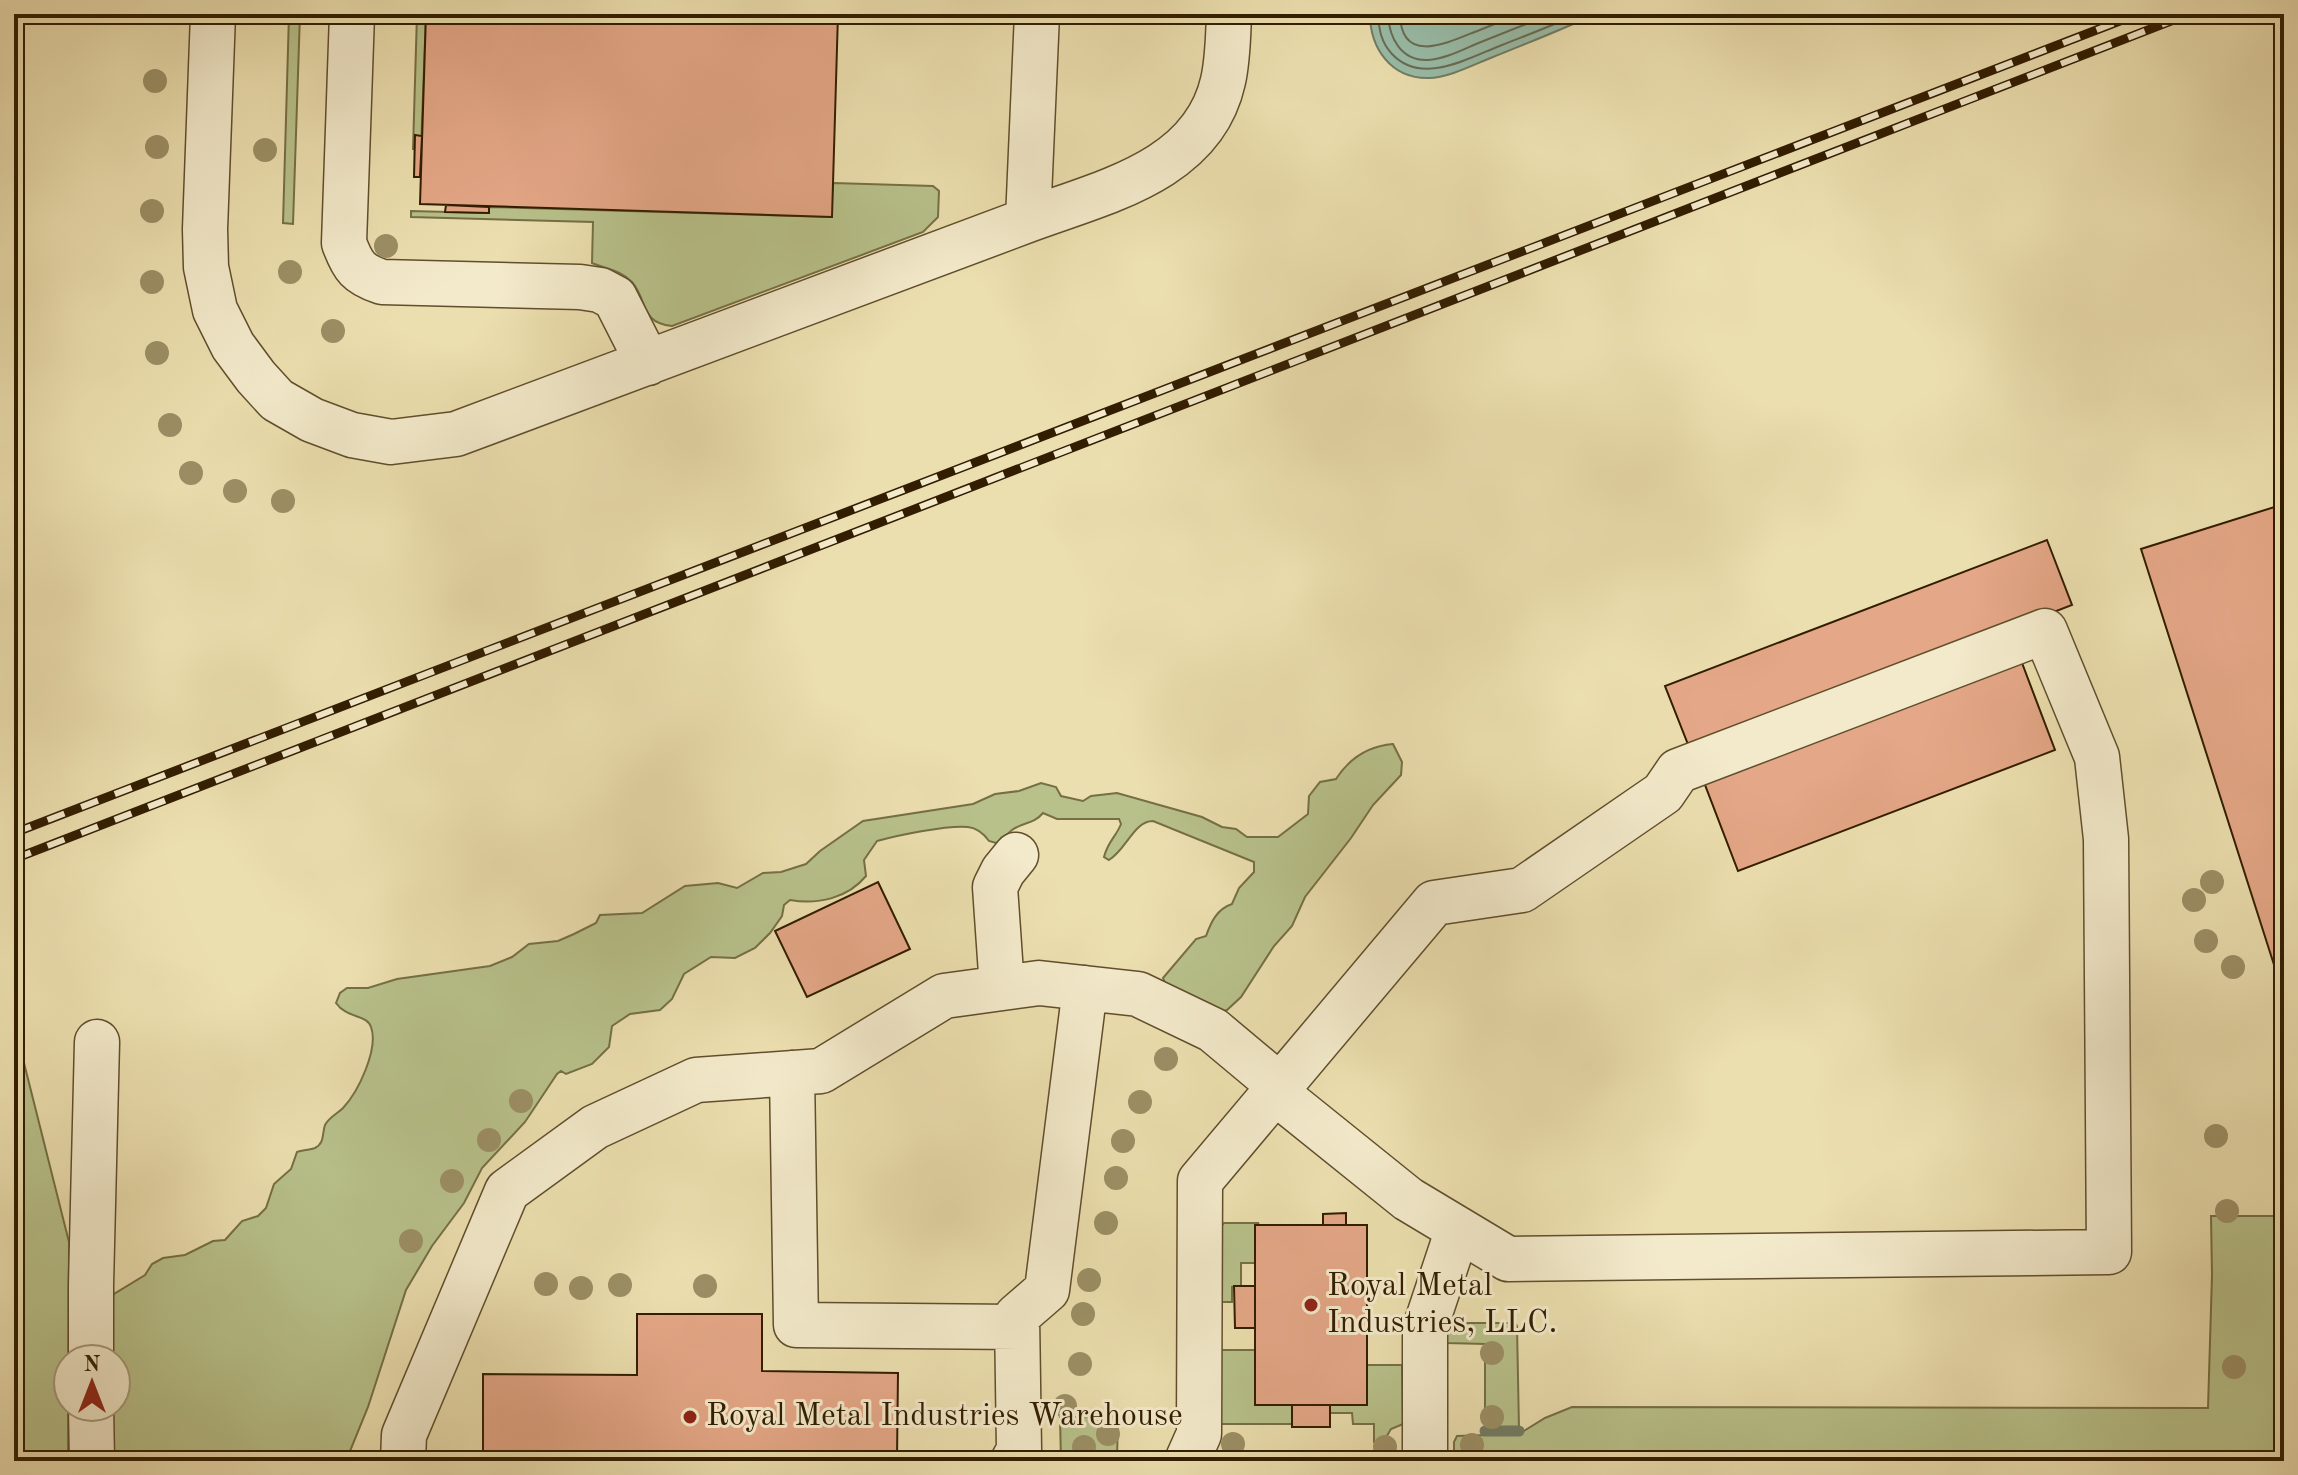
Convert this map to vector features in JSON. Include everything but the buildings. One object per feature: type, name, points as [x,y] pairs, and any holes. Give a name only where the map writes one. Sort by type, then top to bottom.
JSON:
[{"type":"lane","points":[[213,14],[205,229],[206,267],[215,310],[233,346],[277,400],[312,420],[352,435],[391,442],[456,434],[1137,180],[1171,159],[1195,138],[1213,110],[1227,59],[1229,14]]},
{"type":"lane","points":[[352,14],[344,243],[352,263],[364,276],[382,282],[600,290],[615,298],[648,363]]},
{"type":"lane","points":[[1028,220],[1037,14]]},
{"type":"lane","points":[[403,1461],[404,1435],[507,1191],[595,1127],[696,1080],[821,1071],[944,996],[1039,983],[1138,994],[1213,1030],[1278,1089],[1408,1199],[1508,1259],[2109,1252],[2106,839],[2097,757],[2045,631],[1678,771],[1663,793],[1522,890],[1434,903],[1278,1089],[1200,1181],[1199,1434],[1187,1461]]},
{"type":"lane","points":[[1002,988],[995,887],[1016,855]]},
{"type":"lane","points":[[1013,1461],[1019,1450],[1017,1316],[1047,1290],[1085,988]]},
{"type":"lane","points":[[91,1343],[97,1042]]},
{"type":"lane","points":[[792,1073],[796,1325],[1017,1327]]},
{"type":"lane","points":[[1425,1461],[1425,1328],[1458,1229]]},
{"type":"lane","points":[[91,1423],[92,1461]]},
{"type":"green space","points":[[289,14],[300,14],[293,224],[283,223]]},
{"type":"green space","points":[[417,14],[426,14],[421,149],[413,149]]},
{"type":"green space","points":[[833,183],[933,186],[939,191],[938,217],[923,232],[672,326],[654,321],[628,278],[592,263],[593,222],[411,217],[411,211],[488,213],[489,207],[831,217]]},
{"type":"green space","points":[[1393,744],[1402,762],[1401,775],[1373,805],[1305,897],[1292,926],[1274,946],[1241,997],[1227,1010],[1217,1013],[1167,988],[1163,978],[1196,939],[1206,936],[1218,913],[1232,904],[1239,888],[1254,872],[1254,862],[1153,821],[1140,826],[1109,860],[1104,857],[1121,824],[1119,819],[1057,819],[1043,813],[996,843],[968,827],[923,831],[877,841],[864,860],[866,876],[859,884],[832,898],[790,900],[784,905],[782,916],[770,933],[755,948],[735,958],[711,957],[684,974],[672,999],[660,1010],[630,1014],[612,1026],[609,1047],[592,1064],[566,1074],[561,1071],[557,1074],[525,1122],[482,1168],[464,1203],[432,1246],[406,1290],[368,1407],[346,1461],[106,1461],[106,1423],[132,1423],[132,1343],[107,1343],[109,1306],[114,1294],[145,1275],[152,1264],[163,1258],[185,1255],[213,1241],[225,1240],[242,1221],[258,1216],[266,1208],[274,1184],[291,1169],[297,1152],[315,1148],[320,1143],[325,1125],[343,1108],[361,1081],[372,1047],[369,1023],[346,1012],[336,1003],[340,993],[347,988],[368,988],[397,979],[490,966],[512,957],[529,944],[558,941],[574,934],[596,923],[600,915],[642,913],[685,886],[718,883],[737,888],[763,873],[781,872],[806,864],[863,821],[973,804],[995,794],[1019,791],[1041,783],[1056,787],[1061,796],[1083,801],[1091,796],[1117,793],[1202,817],[1222,827],[1236,829],[1247,837],[1278,837],[1308,814],[1309,796],[1320,782],[1336,779],[1353,760],[1384,745]]},
{"type":"green space","points":[[23,1059],[69,1242],[69,1343],[52,1343],[52,1423],[68,1423],[68,1461],[14,1461],[14,1061]]},
{"type":"green space","points":[[2211,1216],[2284,1216],[2284,1461],[1454,1461],[1457,1436],[1519,1434],[1545,1418],[1572,1407],[2208,1408]]},
{"type":"green space","points":[[1224,1223],[1259,1223],[1255,1225],[1255,1263],[1241,1263],[1241,1286],[1232,1287],[1232,1302],[1219,1302],[1220,1227]]},
{"type":"green space","points":[[1515,1323],[1519,1429],[1485,1429],[1485,1344],[1447,1343],[1446,1325]]},
{"type":"green space","points":[[1219,1350],[1255,1350],[1255,1405],[1292,1405],[1292,1424],[1218,1424]]},
{"type":"green space","points":[[1367,1365],[1402,1365],[1403,1424],[1391,1429],[1381,1442],[1374,1442],[1374,1424],[1353,1424],[1352,1413],[1330,1413],[1330,1405],[1367,1404]]},
{"type":"green space","points":[[1118,1416],[1117,1461],[1061,1461],[1060,1418]]},
{"type":"water","points":[[1370,14],[1595,14],[1461,70],[1429,78],[1404,73],[1385,59],[1374,38]]},
{"type":"waterway","points":[[1485,1431],[1519,1431]]},
{"type":"railway","points":[[14,833],[2138,14]]},
{"type":"railway","points":[[14,859],[2189,14]]},
{"type":"place","name":"Royal Metal Industries, LLC.","points":[[1311,1305]]},
{"type":"place","name":"Royal Metal Industries Warehouse","points":[[690,1417]]}]
